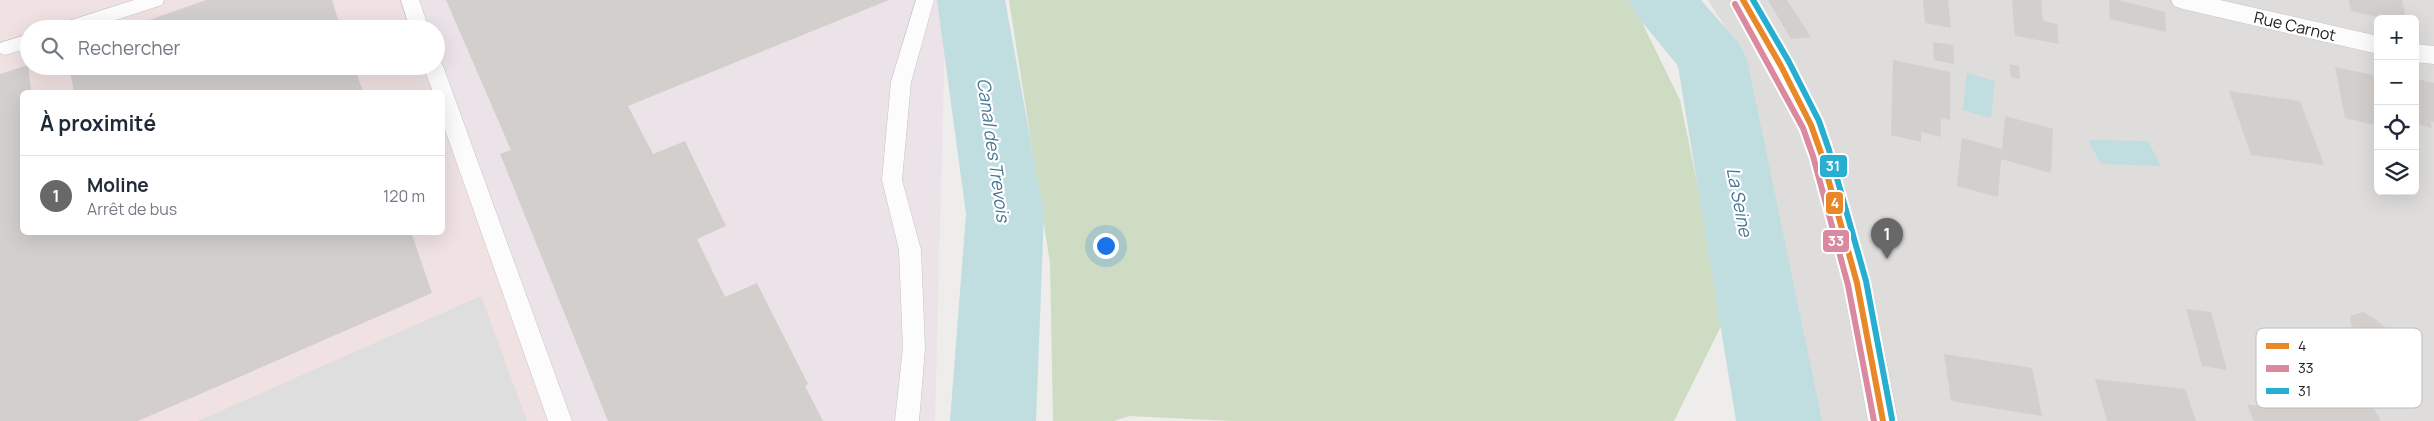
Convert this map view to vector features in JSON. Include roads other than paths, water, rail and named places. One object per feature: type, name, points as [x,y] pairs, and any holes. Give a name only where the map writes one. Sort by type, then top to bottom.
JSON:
[{"type":"street","points":[[1744,0],[1781,66],[1811,125],[1822,152],[1857,283],[1883,421]]},
{"type":"street","name":"Rue Carnot","points":[[2183,0],[2374,44]]},
{"type":"street","points":[[2419,54],[2434,56]]},
{"type":"lane","points":[[94,20],[155,0]]},
{"type":"lane","points":[[410,0],[417,20]]},
{"type":"lane","points":[[907,421],[914,348],[910,250],[892,180],[901,82],[925,0]]},
{"type":"lane","points":[[5,48],[20,44]]},
{"type":"lane","points":[[436,75],[442,90]]},
{"type":"lane","points":[[445,100],[560,421]]},
{"type":"water","points":[[1967,73],[1995,81],[1991,118],[1963,110]]},
{"type":"water","points":[[2088,140],[2148,141],[2161,166],[2101,164]]},
{"type":"waterway","name":"Canal des Trevois","points":[[971,0],[1005,214],[993,421]]},
{"type":"waterway","name":"La Seine","points":[[1662,0],[1712,59],[1779,421]]},
{"type":"place","name":"Moline","points":[[1887,259]]}]
